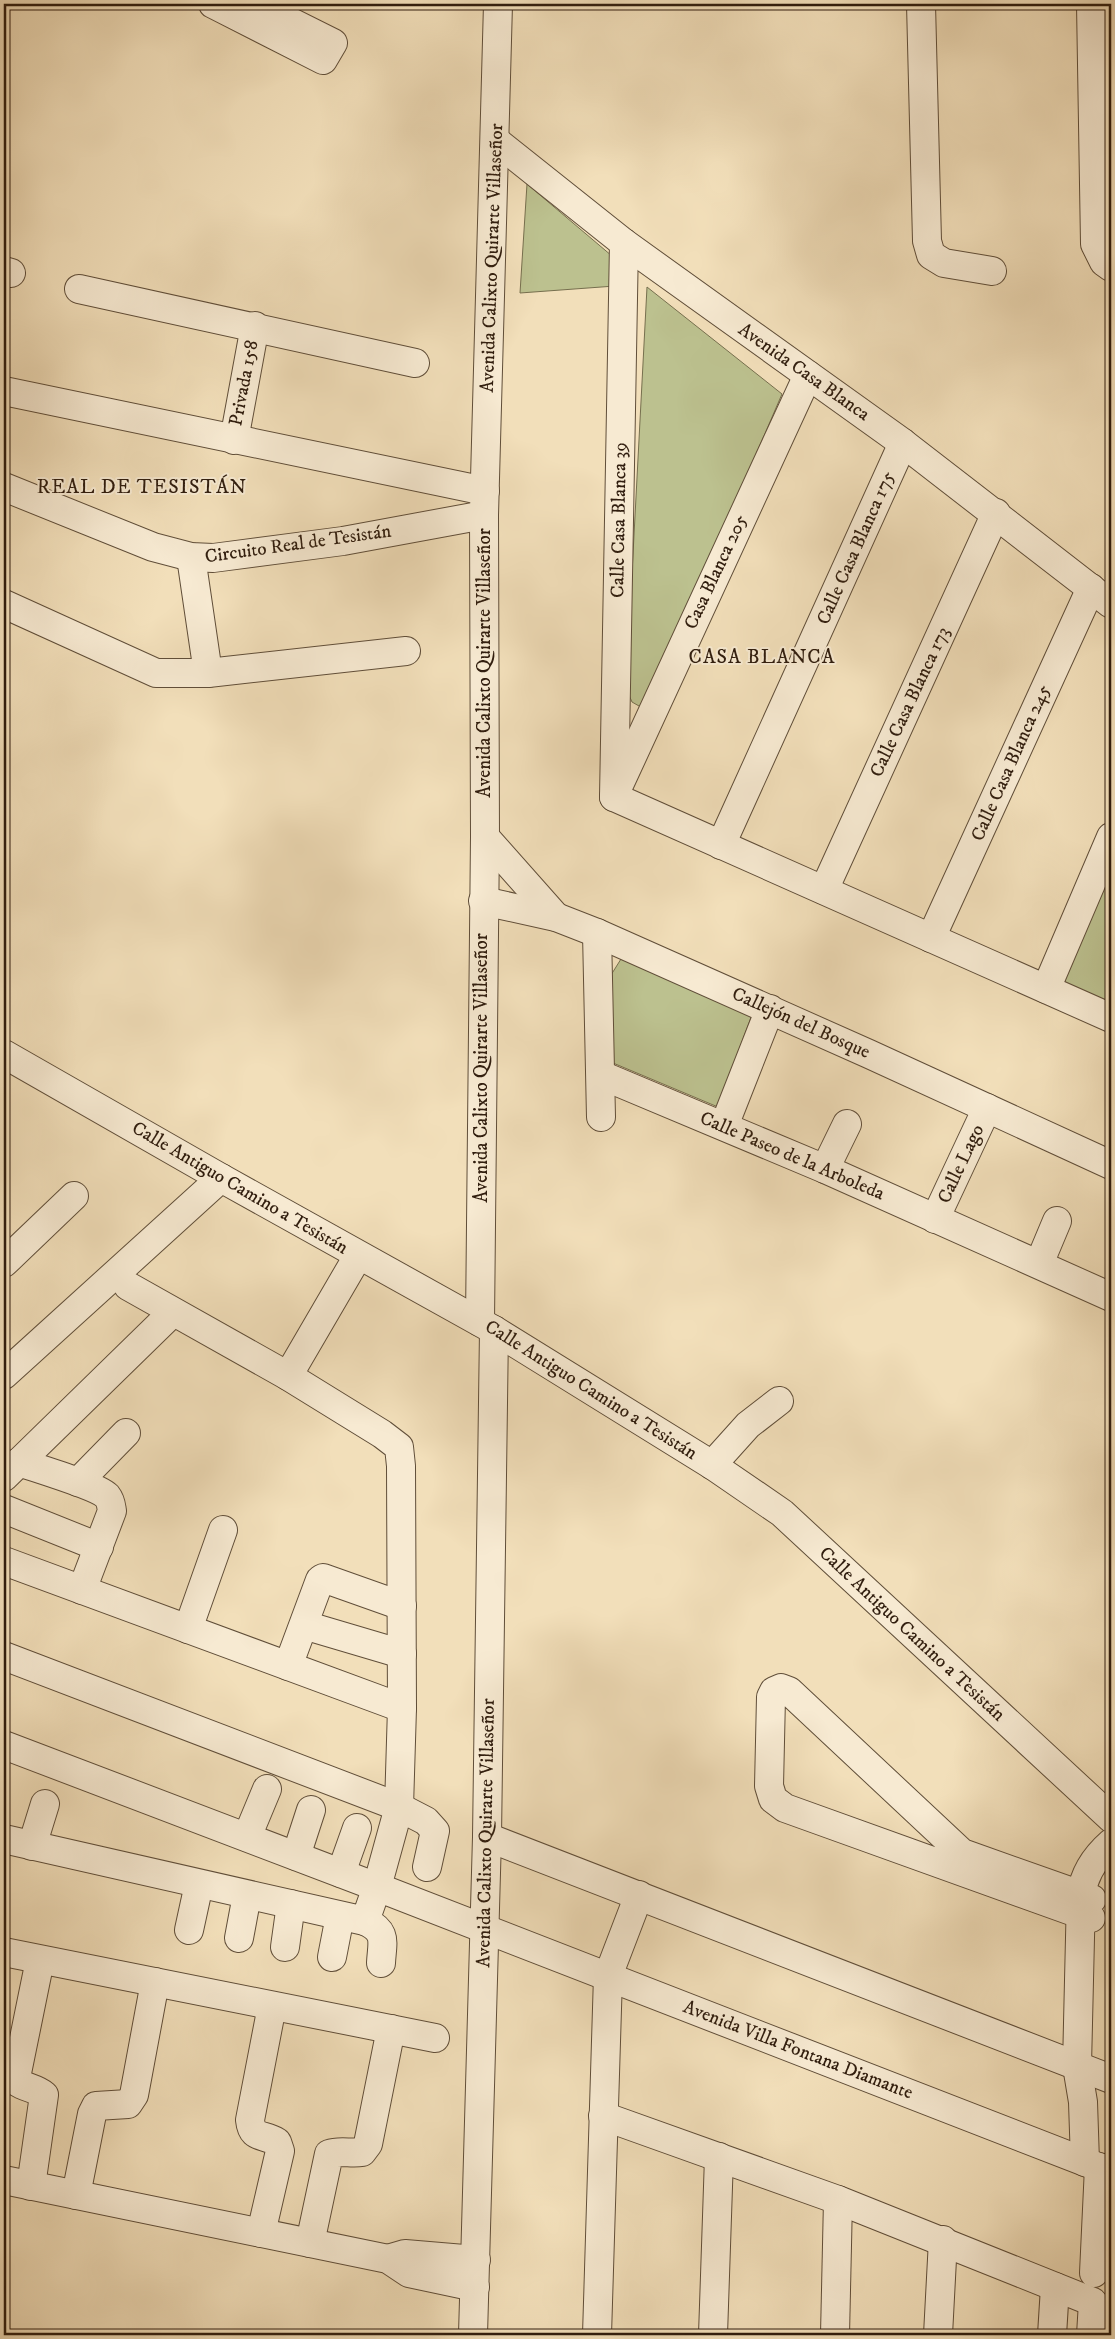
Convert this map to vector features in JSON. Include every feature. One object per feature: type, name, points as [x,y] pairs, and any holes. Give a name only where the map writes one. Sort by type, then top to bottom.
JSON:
[{"type":"street","points":[[213,4],[323,60],[333,43],[255,4]]},
{"type":"street","name":"Avenida Calixto Quirarte Villaseñor","points":[[473,2335],[487,1838],[487,1326],[483,901],[485,837],[485,503],[496,141],[498,4]]},
{"type":"street","points":[[921,4],[927,241],[931,255],[944,263],[992,271]]},
{"type":"street","points":[[1091,4],[1095,244],[1104,262],[1111,268]]},
{"type":"street","name":"Avenida Casa Blanca","points":[[496,141],[624,243],[904,443],[1101,596]]},
{"type":"street","name":"Calle Casa Blanca 39","points":[[614,797],[624,243]]},
{"type":"street","points":[[79,290],[255,326],[415,363]]},
{"type":"street","name":"Privada 158","points":[[234,440],[255,326]]},
{"type":"street","name":"Casa Blanca 205","points":[[614,797],[808,375]]},
{"type":"street","points":[[4,391],[234,440],[485,503]]},
{"type":"street","name":"Calle Casa Blanca 175","points":[[721,845],[904,443]]},
{"type":"street","name":"Circuito Real de Tesistán","points":[[4,487],[153,547],[191,557],[214,558],[343,540],[485,503]]},
{"type":"street","name":"Calle Casa Blanca 173","points":[[824,890],[996,513]]},
{"type":"street","points":[[191,557],[208,673]]},
{"type":"street","name":"Calle Casa Blanca 245","points":[[932,938],[1101,596]]},
{"type":"street","points":[[4,604],[156,673],[208,673],[406,651]]},
{"type":"street","points":[[614,797],[1111,1018]]},
{"type":"street","points":[[485,837],[556,917]]},
{"type":"street","points":[[1046,989],[1111,837]]},
{"type":"street","name":"Callejón del Bosque","points":[[483,901],[556,917],[597,933],[770,1009],[1111,1165]]},
{"type":"street","points":[[597,933],[601,1117]]},
{"type":"street","points":[[724,1126],[770,1009]]},
{"type":"street","name":"Calle Antiguo Camino a Tesistán","points":[[4,1054],[358,1256],[487,1326],[712,1465],[782,1513],[1111,1818]]},
{"type":"street","name":"Calle Paseo de la Arboleda","points":[[601,1075],[825,1169],[1111,1297]]},
{"type":"street","name":"Calle Lago","points":[[935,1219],[987,1108]]},
{"type":"street","points":[[825,1169],[846,1124]]},
{"type":"street","points":[[4,1375],[221,1178]]},
{"type":"street","points":[[9,1250],[74,1196]]},
{"type":"street","points":[[1039,1264],[1057,1220]]},
{"type":"street","points":[[288,1376],[358,1256]]},
{"type":"street","points":[[128,1286],[288,1376],[382,1434],[398,1447],[401,1466],[402,1606],[402,1708],[398,1807],[377,1887],[353,1918],[332,1957]]},
{"type":"street","points":[[11,1470],[173,1312]]},
{"type":"street","points":[[712,1465],[748,1425],[779,1401]]},
{"type":"street","points":[[78,1482],[126,1433]]},
{"type":"street","points":[[11,1470],[78,1482],[106,1495],[111,1503],[112,1511],[82,1590]]},
{"type":"street","points":[[4,1509],[99,1547]]},
{"type":"street","points":[[188,1629],[223,1530]]},
{"type":"street","points":[[4,1561],[402,1708]]},
{"type":"street","points":[[288,1666],[320,1580],[323,1578],[402,1606]]},
{"type":"street","points":[[304,1625],[402,1654]]},
{"type":"street","points":[[4,1656],[398,1807],[426,1820],[435,1832],[427,1867]]},
{"type":"street","points":[[960,1861],[789,1691],[781,1688],[774,1691],[771,1697],[769,1786],[773,1798],[785,1808],[960,1861],[1086,1907]]},
{"type":"street","name":"Avenida Villa Fontana Diamante","points":[[4,1745],[341,1873],[1098,2167]]},
{"type":"street","points":[[247,1838],[267,1789]]},
{"type":"street","points":[[32,1846],[45,1804]]},
{"type":"street","points":[[296,1856],[311,1810]]},
{"type":"street","points":[[341,1873],[357,1828]]},
{"type":"street","points":[[487,1838],[639,1894],[1093,2072]]},
{"type":"street","points":[[4,1839],[353,1918],[378,1927],[382,1935],[380,1963]]},
{"type":"street","points":[[1094,2273],[1098,2167],[1084,2102],[1093,2072],[1086,1907],[1082,1886],[1093,1863],[1111,1843]]},
{"type":"street","points":[[1086,1907],[1098,1879],[1111,1866]]},
{"type":"street","points":[[189,1930],[199,1884]]},
{"type":"street","points":[[239,1938],[247,1894]]},
{"type":"street","points":[[597,2335],[608,1976],[639,1894]]},
{"type":"street","points":[[285,1947],[291,1904]]},
{"type":"street","points":[[4,1952],[435,2038]]},
{"type":"street","points":[[31,2186],[45,2103],[44,2095],[38,2089],[25,2088],[17,2082],[17,2073],[40,1960]]},
{"type":"street","points":[[76,2195],[92,2114],[96,2106],[128,2104],[134,2095],[155,1982]]},
{"type":"street","points":[[261,2233],[280,2151],[277,2142],[270,2138],[257,2136],[251,2129],[250,2120],[272,2006]]},
{"type":"street","points":[[310,2243],[330,2154],[336,2152],[352,2154],[362,2152],[368,2144],[391,2030]]},
{"type":"street","points":[[603,2116],[838,2200],[943,2240],[1093,2302],[1091,2335]]},
{"type":"street","points":[[713,2335],[719,2157]]},
{"type":"street","points":[[4,2180],[388,2259],[409,2273],[475,2287]]},
{"type":"street","points":[[835,2335],[838,2200]]},
{"type":"street","points":[[938,2335],[943,2240]]},
{"type":"street","points":[[388,2259],[405,2254],[476,2260]]},
{"type":"street","points":[[1052,2335],[1054,2287]]},
{"type":"green space","points":[[527,184],[612,256],[615,286],[520,293]]},
{"type":"green space","points":[[647,287],[782,394],[646,710],[632,702],[626,688]]},
{"type":"green space","points":[[1111,862],[1111,1006],[1060,983]]},
{"type":"green space","points":[[621,959],[753,1012],[718,1107],[613,1063],[611,975]]},
{"type":"district","name":"REAL DE TESISTÁN","points":[[142,487]]},
{"type":"district","name":"CASA BLANCA","points":[[762,657]]}]
